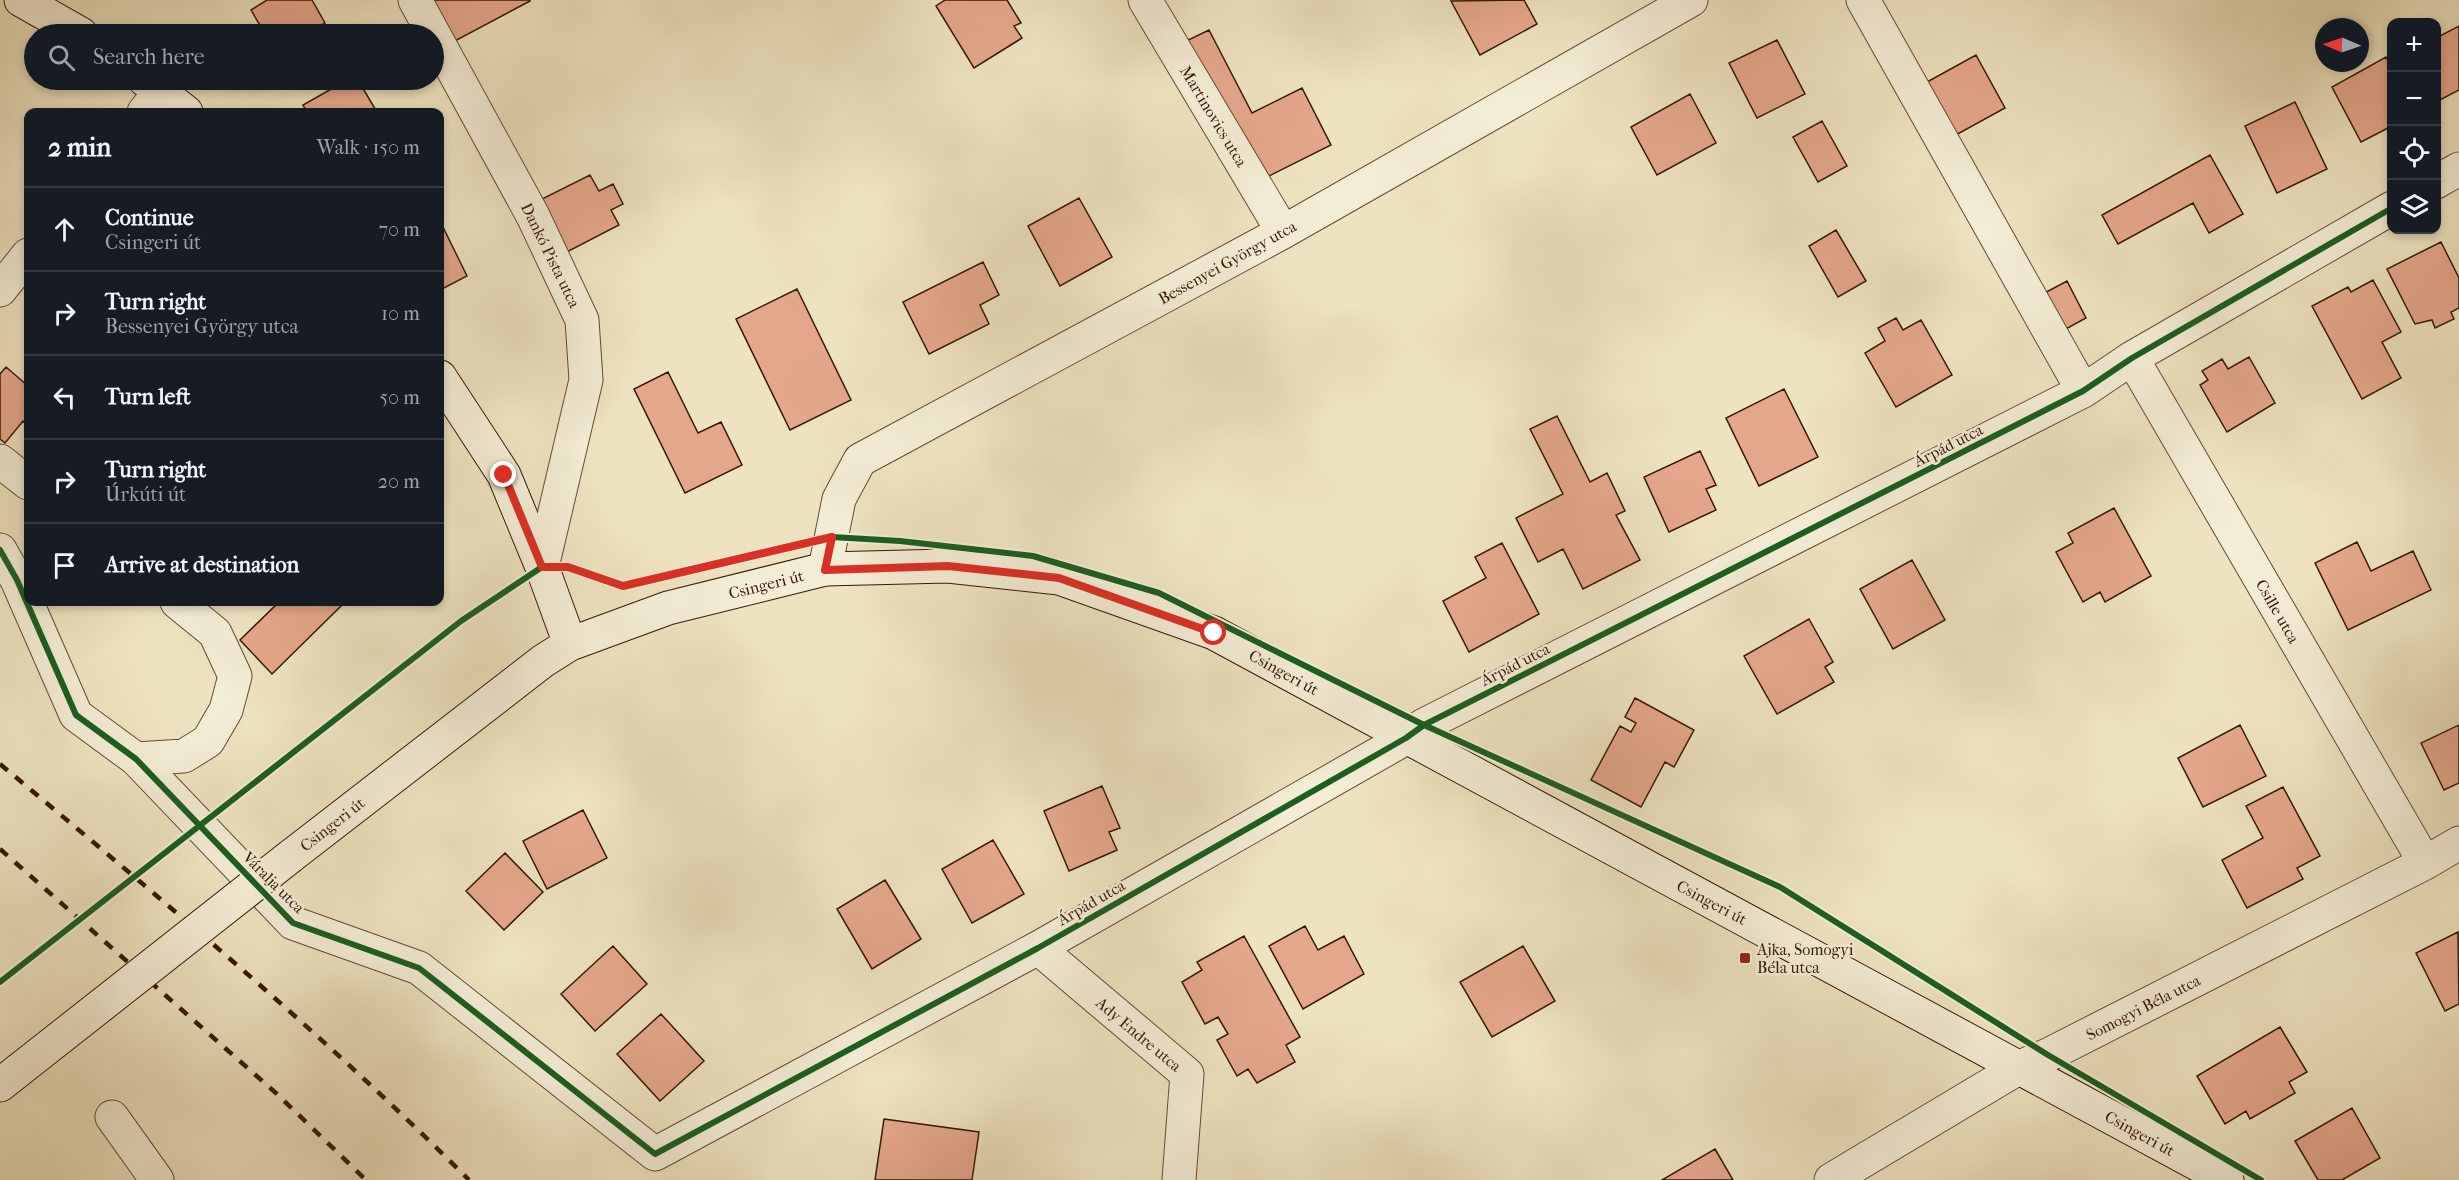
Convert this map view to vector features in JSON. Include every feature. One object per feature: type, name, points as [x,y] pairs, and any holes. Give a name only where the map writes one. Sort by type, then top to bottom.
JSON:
[{"type":"street","points":[[21,0],[63,24]]},
{"type":"street","name":"Dankó Pista utca","points":[[415,0],[428,24]]},
{"type":"street","name":"Martinovics utca","points":[[1145,0],[1283,232]]},
{"type":"street","name":"Bessenyei György utca","points":[[825,570],[839,499],[860,460],[1283,232],[1691,0]]},
{"type":"street","points":[[1863,0],[2083,392]]},
{"type":"street","name":"Dankó Pista utca","points":[[444,53],[533,216],[582,320],[586,380],[542,567]]},
{"type":"street","points":[[150,94],[178,108]]},
{"type":"street","points":[[2440,180],[2459,169]]},
{"type":"street","name":"Árpád utca","points":[[655,1154],[1038,948],[1406,738],[1424,725],[2083,392],[2132,358],[2387,210]]},
{"type":"street","points":[[0,290],[24,260]]},
{"type":"street","name":"Csille utca","points":[[2132,358],[2425,863]]},
{"type":"street","points":[[444,383],[504,475],[542,567],[570,644]]},
{"type":"street","points":[[0,461],[24,480]]},
{"type":"street","name":"Váralja utca","points":[[0,550],[24,596]]},
{"type":"street","name":"Csingeri út","points":[[10,1077],[543,661],[570,644],[668,608],[825,570],[948,566],[1059,578],[1214,633],[2227,1180]]},
{"type":"street","name":"Váralja utca","points":[[28,606],[76,716],[136,759],[293,923],[419,968],[655,1154]]},
{"type":"street","points":[[136,759],[184,756],[208,741],[226,710],[235,676],[215,633],[182,606]]},
{"type":"street","name":"Somogyi Béla utca","points":[[1831,1180],[2020,1067],[2048,1055],[2425,863],[2459,843]]},
{"type":"street","name":"Ady Endre utca","points":[[1038,948],[1187,1074],[1179,1180]]},
{"type":"street","points":[[112,1117],[157,1180]]},
{"type":"building","points":[[267,0],[312,0],[325,23],[259,24],[251,10]]},
{"type":"building","points":[[431,0],[530,0],[453,42]]},
{"type":"building","points":[[945,0],[1007,0],[1021,23],[1014,26],[1022,38],[974,68],[936,6]]},
{"type":"building","points":[[1524,0],[1537,24],[1480,55],[1451,1]]},
{"type":"building","points":[[2459,26],[2459,90],[2441,99],[2441,72],[2441,35]]},
{"type":"building","points":[[1209,30],[1252,113],[1302,88],[1331,145],[1257,182],[1186,41]]},
{"type":"building","points":[[1777,40],[1805,94],[1757,118],[1729,63]]},
{"type":"building","points":[[1976,55],[2005,108],[1945,141],[1916,88]]},
{"type":"building","points":[[2386,57],[2387,59],[2387,129],[2361,142],[2332,87],[2359,72],[2369,72],[2369,66]]},
{"type":"building","points":[[329,90],[364,90],[375,108],[305,108],[303,105]]},
{"type":"building","points":[[1690,94],[1716,143],[1657,175],[1631,127]]},
{"type":"building","points":[[2295,102],[2327,169],[2277,193],[2245,126]]},
{"type":"building","points":[[1822,121],[1847,166],[1818,182],[1793,137]]},
{"type":"building","points":[[2210,155],[2243,214],[2209,233],[2193,203],[2118,244],[2102,215]]},
{"type":"building","points":[[590,175],[599,191],[613,184],[623,204],[611,210],[619,225],[561,255],[534,203]]},
{"type":"building","points":[[1079,198],[1112,257],[1060,286],[1028,226]]},
{"type":"building","points":[[444,229],[467,276],[444,288]]},
{"type":"building","points":[[1836,230],[1866,281],[1838,297],[1809,246]]},
{"type":"building","points":[[2441,242],[2459,278],[2459,308],[2451,312],[2454,319],[2435,328],[2432,320],[2415,324],[2387,269]]},
{"type":"building","points":[[983,262],[999,295],[980,305],[989,324],[929,354],[903,302]]},
{"type":"building","points":[[2373,280],[2401,332],[2382,342],[2401,378],[2362,399],[2312,306],[2348,287],[2351,292]]},
{"type":"building","points":[[2067,281],[2086,318],[2055,335],[2035,298]]},
{"type":"building","points":[[797,289],[851,400],[790,430],[736,319]]},
{"type":"building","points":[[1896,318],[1903,330],[1921,320],[1952,375],[1896,407],[1865,353],[1885,341],[1878,328]]},
{"type":"building","points":[[2249,357],[2275,403],[2227,432],[2200,385],[2208,380],[2202,371],[2222,359],[2228,369]]},
{"type":"building","points":[[6,367],[24,383],[24,422],[5,443],[0,439],[0,374]]},
{"type":"building","points":[[668,372],[698,433],[721,422],[742,465],[685,493],[634,389]]},
{"type":"building","points":[[1784,389],[1818,457],[1759,486],[1726,418]]},
{"type":"building","points":[[1557,416],[1590,482],[1607,473],[1625,511],[1616,515],[1640,560],[1583,589],[1563,549],[1538,562],[1516,518],[1563,494],[1530,429]]},
{"type":"building","points":[[1700,451],[1716,485],[1706,489],[1716,510],[1669,532],[1644,477]]},
{"type":"building","points":[[2114,508],[2151,576],[2105,602],[2100,592],[2083,602],[2056,552],[2073,543],[2068,533]]},
{"type":"building","points":[[2357,542],[2371,571],[2413,551],[2431,590],[2348,630],[2315,563]]},
{"type":"building","points":[[1502,543],[1539,614],[1469,652],[1443,601],[1486,578],[1475,557]]},
{"type":"building","points":[[1912,560],[1945,620],[1893,649],[1860,589]]},
{"type":"building","points":[[275,606],[341,606],[272,674],[240,640]]},
{"type":"building","points":[[1809,619],[1833,662],[1825,667],[1834,682],[1777,714],[1744,656]]},
{"type":"building","points":[[1635,698],[1694,730],[1674,767],[1665,762],[1641,807],[1591,780],[1620,726],[1631,732],[1636,723],[1625,717]]},
{"type":"building","points":[[2240,725],[2266,776],[2203,807],[2178,758]]},
{"type":"building","points":[[2459,725],[2459,783],[2444,790],[2421,743]]},
{"type":"building","points":[[1102,786],[1120,828],[1109,832],[1117,850],[1069,871],[1044,811]]},
{"type":"building","points":[[2283,787],[2320,856],[2297,868],[2303,879],[2247,908],[2222,860],[2263,838],[2246,806]]},
{"type":"building","points":[[583,810],[607,858],[547,889],[523,841]]},
{"type":"building","points":[[993,840],[1024,894],[972,923],[942,869]]},
{"type":"building","points":[[505,853],[543,892],[504,930],[466,891]]},
{"type":"building","points":[[885,880],[921,939],[872,969],[837,909]]},
{"type":"building","points":[[1305,926],[1318,950],[1344,936],[1364,974],[1303,1009],[1269,946]]},
{"type":"building","points":[[2458,932],[2459,1004],[2445,1011],[2416,953]]},
{"type":"building","points":[[1244,936],[1300,1037],[1286,1045],[1295,1062],[1257,1083],[1248,1069],[1237,1076],[1217,1040],[1228,1034],[1218,1017],[1205,1024],[1182,982],[1202,970],[1197,962]]},
{"type":"building","points":[[613,946],[647,984],[595,1031],[561,994]]},
{"type":"building","points":[[1523,946],[1555,1001],[1492,1037],[1460,982]]},
{"type":"building","points":[[661,1014],[704,1061],[660,1101],[617,1054]]},
{"type":"building","points":[[2280,1027],[2307,1072],[2289,1082],[2295,1093],[2250,1119],[2246,1111],[2225,1124],[2197,1076]]},
{"type":"building","points":[[2352,1108],[2380,1158],[2342,1180],[2318,1180],[2295,1141]]},
{"type":"building","points":[[884,1119],[979,1132],[972,1180],[875,1180]]},
{"type":"building","points":[[1715,1149],[1733,1180],[1662,1180]]},
{"type":"railway","points":[[0,764],[180,915],[298,1019],[356,1071],[469,1180]]},
{"type":"railway","points":[[0,849],[277,1094],[366,1180]]},
{"type":"cycle path","points":[[28,606],[76,715],[136,759],[293,923],[419,968],[655,1154],[1038,948],[1406,738],[1424,725],[2083,391],[2132,358],[2387,211]]},
{"type":"cycle path","points":[[0,982],[461,621],[542,567],[568,567],[623,586],[832,537],[900,541],[1033,556],[1159,593],[1424,725],[1780,887],[2048,1055],[2261,1180]]},
{"type":"cycle path","points":[[0,550],[24,596]]},
{"type":"place","name":"Ajka, Somogyi Béla utca","points":[[1745,958]]},
{"type":"route","points":[[504,475],[542,567],[568,567],[623,586],[832,537],[825,570],[948,566],[1059,578],[1214,633]]}]
